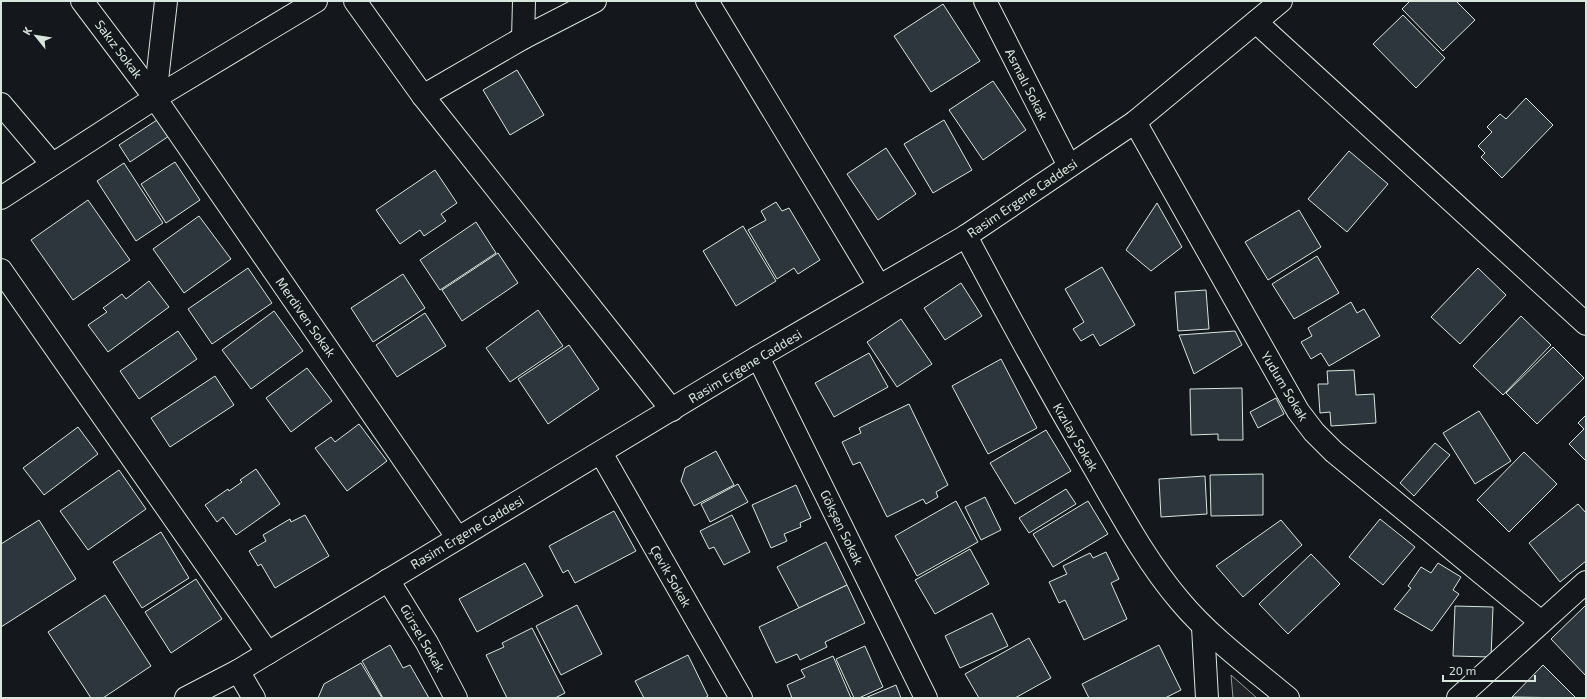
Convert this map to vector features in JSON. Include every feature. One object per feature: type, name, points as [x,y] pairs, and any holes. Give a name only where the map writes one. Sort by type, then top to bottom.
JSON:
[{"type":"street","name":"Sakız Sokak","points":[[82,1],[155,98]]},
{"type":"street","points":[[155,98],[166,1]]},
{"type":"street","points":[[1,198],[155,98],[316,1]]},
{"type":"street","points":[[355,1],[423,96],[672,410]]},
{"type":"street","points":[[523,38],[524,1]]},
{"type":"street","points":[[423,96],[523,38],[595,1]]},
{"type":"street","points":[[707,1],[879,286]]},
{"type":"street","name":"Asmalı Sokak","points":[[985,1],[1069,166]]},
{"type":"street","name":"Rasim Ergene Caddesi","points":[[186,698],[238,671],[457,537],[601,453],[758,357],[966,236],[1135,122],[1281,1]]},
{"type":"street","points":[[1256,22],[1586,324]]},
{"type":"street","name":"Merdiven Sokak","points":[[155,98],[457,537]]},
{"type":"street","points":[[1,104],[52,164]]},
{"type":"street","name":"Yudum Sokak","points":[[1135,122],[1298,411],[1314,432],[1334,452],[1541,622]]},
{"type":"street","name":"Kızılay Sokak","points":[[966,236],[1015,328],[1130,528],[1162,578],[1203,627],[1288,698]]},
{"type":"street","points":[[1,270],[268,653]]},
{"type":"street","name":"Gökşen Sokak","points":[[758,357],[926,698]]},
{"type":"street","name":"Çevik Sokak","points":[[601,453],[741,698]]},
{"type":"street","name":"Gürsel Sokak","points":[[388,580],[427,643],[456,698]]},
{"type":"street","points":[[1458,698],[1586,582]]},
{"type":"street","points":[[1203,627],[1207,698]]},
{"type":"street","points":[[238,671],[254,698]]},
{"type":"shaded area","points":[[1231,675],[1257,698],[1233,698]]},
{"type":"building","points":[[1410,1],[1456,1],[1475,20],[1443,51],[1402,9]]},
{"type":"building","points":[[943,4],[980,61],[931,92],[894,36]]},
{"type":"building","points":[[1403,15],[1445,58],[1416,88],[1373,44]]},
{"type":"building","points":[[517,70],[544,115],[510,135],[483,90]]},
{"type":"building","points":[[993,81],[1026,130],[983,160],[949,110]]},
{"type":"building","points":[[1526,98],[1553,125],[1502,178],[1481,157],[1485,153],[1478,146],[1492,132],[1487,127],[1500,114],[1506,119]]},
{"type":"building","points":[[157,120],[169,136],[130,162],[119,145]]},
{"type":"building","points":[[944,120],[972,170],[933,193],[904,144]]},
{"type":"building","points":[[886,148],[916,194],[878,220],[847,174]]},
{"type":"building","points":[[1349,151],[1388,184],[1347,232],[1308,199]]},
{"type":"building","points":[[175,162],[200,200],[166,223],[141,184]]},
{"type":"building","points":[[124,163],[163,223],[136,241],[97,181]]},
{"type":"building","points":[[435,170],[457,203],[441,214],[446,221],[424,236],[420,230],[400,244],[376,210]]},
{"type":"building","points":[[88,200],[130,260],[73,300],[31,240]]},
{"type":"building","points":[[776,202],[782,211],[789,208],[820,260],[798,274],[794,268],[777,279],[748,230],[766,220],[761,211]]},
{"type":"building","points":[[1157,203],[1182,247],[1151,271],[1126,250]]},
{"type":"building","points":[[1299,210],[1321,247],[1268,280],[1245,242]]},
{"type":"building","points":[[199,216],[231,259],[184,293],[153,249]]},
{"type":"building","points":[[476,222],[496,253],[440,290],[420,260]]},
{"type":"building","points":[[743,226],[776,281],[736,306],[703,251]]},
{"type":"building","points":[[498,253],[518,283],[462,321],[442,290]]},
{"type":"building","points":[[1317,256],[1339,293],[1294,319],[1272,284]]},
{"type":"building","points":[[1102,267],[1135,325],[1100,346],[1093,334],[1081,341],[1073,329],[1084,322],[1065,289]]},
{"type":"building","points":[[248,268],[272,303],[212,344],[188,309]]},
{"type":"building","points":[[1478,268],[1506,295],[1460,344],[1431,317]]},
{"type":"building","points":[[403,274],[425,308],[373,342],[351,308]]},
{"type":"building","points":[[149,281],[169,307],[108,352],[88,325],[107,312],[103,308],[122,294],[126,299]]},
{"type":"building","points":[[961,283],[982,316],[945,340],[924,308]]},
{"type":"building","points":[[1206,290],[1209,329],[1178,331],[1175,292]]},
{"type":"building","points":[[1351,302],[1357,313],[1364,309],[1380,336],[1329,366],[1321,353],[1311,359],[1301,342],[1312,336],[1308,328]]},
{"type":"building","points":[[538,310],[563,346],[510,382],[486,348]]},
{"type":"building","points":[[274,311],[303,351],[251,389],[222,350]]},
{"type":"building","points":[[425,313],[446,346],[397,377],[376,345]]},
{"type":"building","points":[[1521,316],[1551,345],[1503,395],[1473,366]]},
{"type":"building","points":[[901,319],[932,364],[897,387],[867,342]]},
{"type":"building","points":[[178,331],[197,359],[139,399],[120,371]]},
{"type":"building","points":[[1235,331],[1242,345],[1194,374],[1179,335]]},
{"type":"building","points":[[569,345],[599,389],[548,424],[518,379]]},
{"type":"building","points":[[1553,347],[1584,378],[1537,424],[1506,393]]},
{"type":"building","points":[[869,353],[888,387],[834,417],[815,383]]},
{"type":"building","points":[[1001,359],[1037,428],[988,454],[952,386]]},
{"type":"building","points":[[307,368],[332,401],[291,432],[266,398]]},
{"type":"building","points":[[1354,370],[1356,395],[1374,394],[1376,423],[1331,426],[1330,412],[1320,413],[1318,384],[1328,384],[1327,371]]},
{"type":"building","points":[[215,376],[234,405],[170,447],[151,418]]},
{"type":"building","points":[[1242,388],[1243,440],[1218,440],[1218,434],[1191,435],[1190,389]]},
{"type":"building","points":[[1276,398],[1284,414],[1258,428],[1250,412]]},
{"type":"building","points":[[909,404],[948,485],[936,492],[938,497],[926,504],[923,499],[887,517],[860,462],[853,465],[842,442],[861,433],[859,428]]},
{"type":"building","points":[[1479,411],[1511,461],[1475,484],[1443,433]]},
{"type":"building","points":[[1586,415],[1586,461],[1569,444],[1584,429],[1578,423]]},
{"type":"building","points":[[359,424],[387,461],[347,491],[315,448],[331,437],[335,442]]},
{"type":"building","points":[[78,427],[98,454],[44,495],[23,468]]},
{"type":"building","points":[[1046,430],[1071,471],[1015,504],[990,463]]},
{"type":"building","points":[[1435,443],[1450,455],[1414,496],[1400,483]]},
{"type":"building","points":[[716,451],[734,485],[694,506],[681,481],[685,468]]},
{"type":"building","points":[[1524,452],[1557,484],[1509,532],[1477,500]]},
{"type":"building","points":[[256,469],[280,504],[236,535],[223,517],[217,522],[205,505],[228,489],[229,491],[242,482],[240,480]]},
{"type":"building","points":[[119,470],[146,509],[88,550],[60,511]]},
{"type":"building","points":[[1263,474],[1263,515],[1211,516],[1210,475]]},
{"type":"building","points":[[1205,476],[1207,514],[1161,517],[1159,479]]},
{"type":"building","points":[[738,484],[748,502],[710,522],[701,504]]},
{"type":"building","points":[[796,485],[811,518],[800,523],[801,527],[784,534],[787,541],[771,548],[752,505]]},
{"type":"building","points":[[1066,489],[1076,504],[1029,533],[1019,518]]},
{"type":"building","points":[[985,497],[1001,530],[981,540],[965,507]]},
{"type":"building","points":[[956,501],[978,542],[917,576],[895,536]]},
{"type":"building","points":[[1088,501],[1108,534],[1053,567],[1033,534]]},
{"type":"building","points":[[1578,504],[1586,513],[1586,561],[1560,582],[1529,543]]},
{"type":"building","points":[[614,511],[636,551],[575,583],[568,570],[563,573],[549,546]]},
{"type":"building","points":[[305,515],[329,556],[275,588],[261,564],[258,566],[249,551],[266,541],[263,535],[290,519],[291,522]]},
{"type":"building","points":[[732,515],[750,552],[724,565],[714,547],[709,549],[700,531]]},
{"type":"building","points":[[1380,519],[1415,547],[1383,585],[1349,557]]},
{"type":"building","points":[[39,520],[76,579],[1,627],[1,544]]},
{"type":"building","points":[[1281,520],[1302,545],[1243,597],[1216,566]]},
{"type":"building","points":[[161,532],[189,578],[142,608],[113,562]]},
{"type":"building","points":[[826,542],[847,585],[799,608],[777,567]]},
{"type":"building","points":[[970,549],[989,584],[935,614],[915,580]]},
{"type":"building","points":[[1106,552],[1119,579],[1111,583],[1127,619],[1084,640],[1065,600],[1059,603],[1049,582],[1067,574],[1063,566],[1090,553],[1093,558]]},
{"type":"building","points":[[1311,554],[1340,584],[1288,634],[1259,604]]},
{"type":"building","points":[[525,563],[543,596],[477,632],[459,599]]},
{"type":"building","points":[[1438,563],[1461,577],[1453,590],[1459,594],[1432,631],[1394,609],[1411,588],[1408,586],[1421,567],[1431,573]]},
{"type":"building","points":[[196,579],[222,619],[171,653],[145,612]]},
{"type":"building","points":[[847,585],[865,623],[825,642],[827,647],[800,660],[797,654],[776,663],[759,627]]},
{"type":"building","points":[[105,595],[151,666],[103,698],[91,698],[48,632]]},
{"type":"building","points":[[577,605],[602,654],[561,675],[536,626]]},
{"type":"building","points":[[1455,606],[1493,607],[1491,657],[1453,656]]},
{"type":"building","points":[[1585,606],[1586,607],[1586,676],[1551,639]]},
{"type":"building","points":[[992,613],[1008,646],[960,668],[945,636]]},
{"type":"building","points":[[532,628],[565,693],[555,698],[507,698],[486,655],[504,647],[502,643]]},
{"type":"building","points":[[1029,638],[1051,678],[1015,698],[979,698],[965,674]]},
{"type":"building","points":[[390,645],[403,668],[410,665],[429,698],[383,698],[362,661]]},
{"type":"building","points":[[1159,645],[1181,690],[1165,698],[1089,698],[1082,684]]},
{"type":"building","points":[[865,646],[883,687],[859,698],[854,698],[836,659]]},
{"type":"building","points":[[688,655],[708,696],[705,698],[644,698],[635,681]]},
{"type":"building","points":[[833,656],[851,698],[792,698],[787,685],[805,677],[801,670]]},
{"type":"building","points":[[361,663],[382,698],[318,698],[324,684]]},
{"type":"building","points":[[1543,665],[1576,698],[1512,697]]},
{"type":"building","points":[[896,685],[901,698],[865,698]]}]
